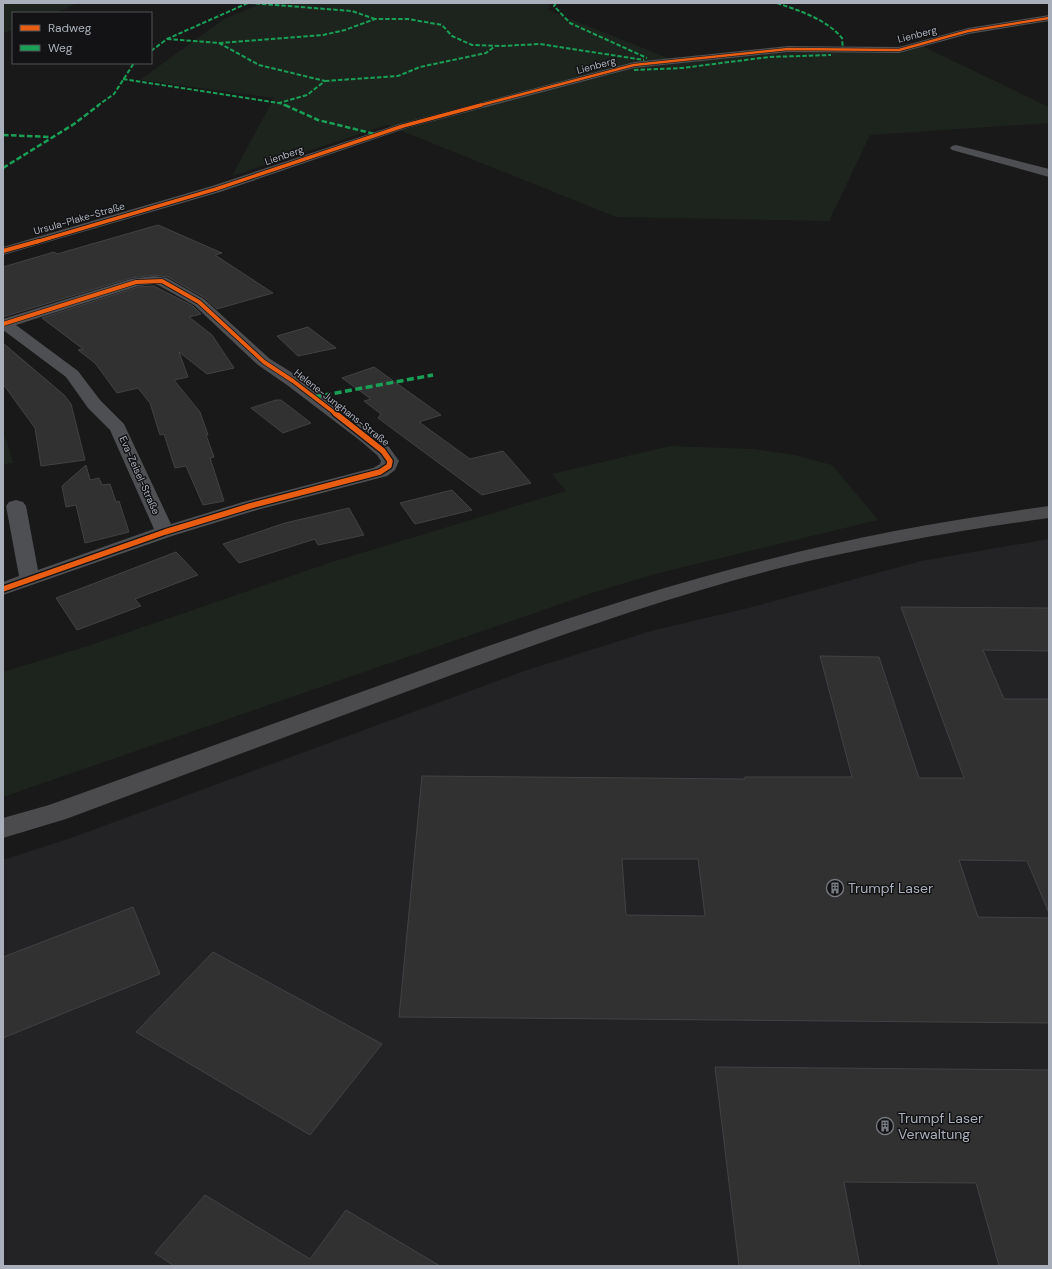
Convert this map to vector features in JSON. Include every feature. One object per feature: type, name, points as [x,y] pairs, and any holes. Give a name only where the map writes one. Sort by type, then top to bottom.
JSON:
[{"type":"main road","points":[[3,828],[64,809],[519,642],[654,598],[778,563],[881,540],[1005,518],[1049,512]]},
{"type":"street","name":"Lienberg","points":[[161,205],[216,189],[403,126],[634,65],[788,49],[899,50],[968,31],[1049,18]]},
{"type":"street","points":[[956,148],[1049,173]]},
{"type":"street","name":"Ursula-Plake-Straße","points":[[3,250],[161,205]]},
{"type":"street","name":"Helene-Junghans-Straße","points":[[3,589],[166,532],[257,504],[380,472],[389,466],[390,461],[383,451],[364,435],[293,381],[264,362],[214,314],[199,302],[162,281],[154,280],[136,282],[4,324]]},
{"type":"street","name":"Eva-Zeisel-Straße","points":[[4,324],[72,374],[94,404],[118,428],[166,532]]},
{"type":"street","points":[[16,506],[30,580]]},
{"type":"shaded area","points":[[3,3],[77,3],[59,12],[12,12],[12,30],[3,33]]},
{"type":"shaded area","points":[[263,3],[550,3],[548,10],[668,58],[922,46],[1049,107],[1049,123],[870,135],[829,221],[616,217],[387,125],[232,176],[274,98],[140,80],[224,19]]},
{"type":"shaded area","points":[[3,435],[7,441],[13,463],[3,464]]},
{"type":"shaded area","points":[[670,446],[753,449],[795,455],[832,465],[878,520],[659,573],[598,591],[3,797],[3,672],[88,646],[332,562],[566,491],[552,474]]},
{"type":"shaded area","points":[[1049,539],[1049,1266],[3,1266],[3,860],[71,838],[524,671],[651,631],[752,607],[921,561]]},
{"type":"building","points":[[158,225],[222,253],[215,255],[273,293],[217,309],[205,298],[168,277],[154,275],[131,278],[3,317],[3,267],[54,252],[57,254]]},
{"type":"building","points":[[154,286],[193,306],[201,314],[189,317],[212,335],[234,368],[207,374],[179,352],[188,377],[174,380],[200,412],[214,457],[210,458],[224,501],[203,505],[186,466],[175,468],[164,434],[160,435],[150,403],[138,388],[117,393],[95,363],[78,350],[83,349],[42,318],[138,287]]},
{"type":"building","points":[[308,327],[336,348],[298,356],[277,336]]},
{"type":"building","points":[[3,343],[64,395],[71,404],[85,460],[41,466],[35,428],[3,384]]},
{"type":"building","points":[[374,367],[441,415],[419,422],[470,459],[503,451],[531,483],[482,495],[378,418],[381,414],[364,401],[371,399],[342,378]]},
{"type":"building","points":[[276,400],[281,400],[311,423],[283,433],[251,408]]},
{"type":"building","points":[[86,465],[90,480],[99,478],[102,485],[110,484],[116,502],[119,501],[129,532],[85,543],[76,505],[66,507],[62,486]]},
{"type":"building","points":[[452,490],[472,510],[415,524],[400,503]]},
{"type":"building","points":[[349,508],[364,535],[318,545],[315,539],[239,563],[223,544],[285,523]]},
{"type":"building","points":[[176,552],[198,575],[135,599],[141,606],[77,630],[56,598]]},
{"type":"building","name":"Trumpf Laser","points":[[901,607],[1049,608],[1049,651],[983,650],[1004,699],[1049,699],[1049,913],[1027,861],[959,860],[978,917],[1049,918],[1049,1023],[399,1017],[422,776],[745,779],[745,777],[852,777],[820,656],[879,657],[919,778],[964,778]],"holes":[[[622,859],[698,859],[705,916],[626,915]]]},
{"type":"building","points":[[133,907],[160,974],[3,1038],[3,957]]},
{"type":"building","points":[[213,952],[382,1044],[310,1135],[136,1032]]},
{"type":"building","name":"Trumpf Laser Verwaltung","points":[[715,1067],[1049,1070],[1049,1266],[999,1266],[976,1183],[844,1182],[860,1266],[739,1266]]},
{"type":"building","points":[[205,1195],[310,1259],[346,1210],[440,1266],[174,1266],[155,1253]]},
{"type":"marked path","points":[[152,50],[167,39],[248,3]]},
{"type":"marked path","points":[[249,3],[352,11],[375,19]]},
{"type":"marked path","points":[[556,3],[554,6],[570,23],[647,58]]},
{"type":"marked path","points":[[777,3],[822,21],[837,32],[842,38],[843,50]]},
{"type":"marked path","points":[[219,43],[323,35],[345,30],[375,19],[408,19],[442,25],[452,36],[472,45],[501,46],[540,44],[644,60]]},
{"type":"marked path","points":[[167,39],[219,43],[259,65],[325,81],[307,95],[279,103]]},
{"type":"marked path","points":[[325,81],[398,76],[420,67],[486,53],[495,46]]},
{"type":"marked path","points":[[634,70],[682,68],[769,57],[831,55]]},
{"type":"marked path","points":[[3,168],[74,124],[114,94],[133,64]]},
{"type":"marked path","points":[[123,79],[279,103],[318,120],[375,134]]},
{"type":"marked path","points":[[3,135],[51,137]]},
{"type":"marked path","points":[[314,397],[433,375]]},
{"type":"cycle path","points":[[3,251],[216,189],[403,126],[634,65],[788,49],[899,50],[968,31],[1049,18]]},
{"type":"cycle path","points":[[3,324],[136,282],[154,280],[162,281],[199,302],[264,362],[293,381],[364,435],[383,451],[390,461],[389,466],[380,472],[250,506],[165,532],[3,589]]},
{"type":"place","name":"Trumpf Laser","points":[[835,888]]},
{"type":"place","name":"Trumpf Laser Verwaltung","points":[[885,1126]]}]
